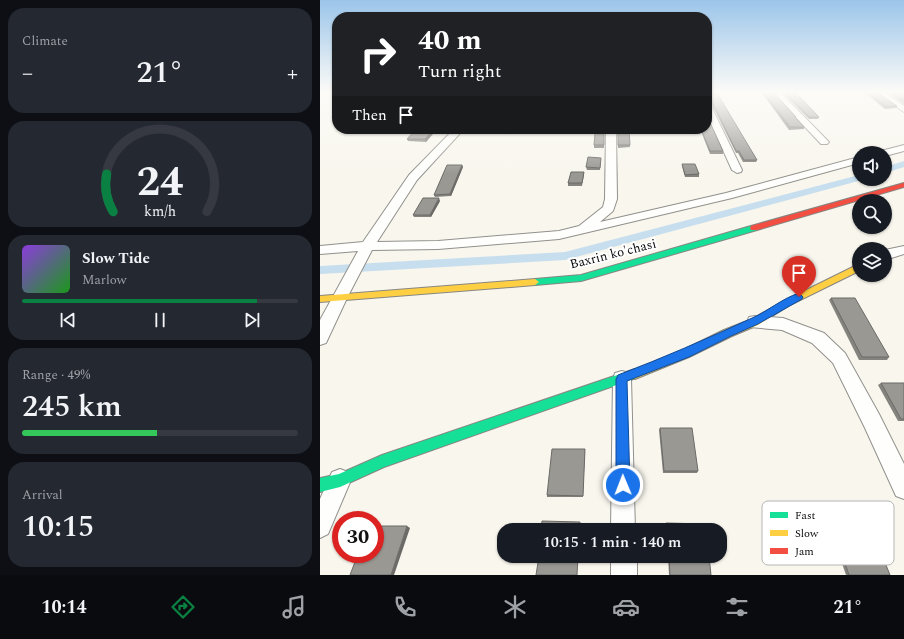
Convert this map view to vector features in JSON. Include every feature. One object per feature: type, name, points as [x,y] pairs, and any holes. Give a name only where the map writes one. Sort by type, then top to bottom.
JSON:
[{"type":"street","points":[[713,120],[737,170]]},
{"type":"street","points":[[803,120],[824,142]]},
{"type":"street","points":[[320,338],[337,299],[367,246],[408,184],[432,155],[454,134]]},
{"type":"street","points":[[581,230],[609,208],[611,199],[612,134]]},
{"type":"street","points":[[892,151],[904,148]]},
{"type":"street","points":[[320,250],[367,246],[438,245],[559,235],[728,196],[852,162]]},
{"type":"street","name":"Baxrin ko'chasi","points":[[320,300],[581,278],[904,185]]},
{"type":"street","points":[[892,254],[904,250]]},
{"type":"street","points":[[320,526],[330,482],[382,461],[622,379],[685,354],[728,333],[755,322],[787,303],[852,270]]},
{"type":"street","points":[[755,322],[783,324],[818,338],[839,358],[872,421],[904,488]]},
{"type":"street","points":[[622,379],[623,523]]},
{"type":"street","points":[[624,563],[624,575]]},
{"type":"building","points":[[721,120],[733,120],[757,160],[744,160],[739,151],[736,151]]},
{"type":"building","points":[[785,120],[798,120],[804,127],[790,127]]},
{"type":"building","points":[[712,127],[723,151],[710,151],[703,134],[712,134]]},
{"type":"building","points":[[412,134],[430,134],[425,139],[407,139]]},
{"type":"building","points":[[595,134],[604,134],[604,145],[594,145]]},
{"type":"building","points":[[618,134],[629,134],[630,145],[618,145]]},
{"type":"building","points":[[588,157],[601,158],[600,168],[586,167]]},
{"type":"building","points":[[682,164],[695,164],[699,174],[685,175]]},
{"type":"building","points":[[447,165],[462,165],[450,194],[434,195]]},
{"type":"building","points":[[571,172],[584,172],[582,183],[568,183]]},
{"type":"building","points":[[423,198],[439,198],[430,215],[413,215]]},
{"type":"building","points":[[831,298],[855,298],[889,357],[862,357]]},
{"type":"building","points":[[881,383],[904,383],[904,419],[901,419]]},
{"type":"building","points":[[660,428],[692,428],[698,471],[664,471]]},
{"type":"building","points":[[552,449],[585,449],[583,496],[547,495]]},
{"type":"building","points":[[542,521],[580,522],[580,523],[542,523]]},
{"type":"building","points":[[384,526],[407,526],[391,575],[350,575],[355,563],[384,563]]},
{"type":"building","points":[[538,563],[578,563],[577,575],[536,575]]},
{"type":"building","points":[[669,563],[710,563],[711,575],[670,575]]},
{"type":"building","points":[[846,565],[886,565],[890,575],[849,575]]},
{"type":"waterway","points":[[892,168],[904,164]]},
{"type":"waterway","points":[[320,270],[565,256],[852,180]]},
{"type":"traffic: fast","points":[[535,282],[581,278],[754,228]]},
{"type":"traffic: fast","points":[[320,485],[340,480],[382,461],[635,374]]},
{"type":"traffic: slow","points":[[635,374],[685,354],[728,333],[755,322],[787,303],[852,270]]},
{"type":"traffic: slow","points":[[320,299],[535,282]]},
{"type":"traffic: jam","points":[[754,228],[904,185]]},
{"type":"route","points":[[623,485],[622,379],[685,354],[728,333],[755,322],[799,297]]}]
